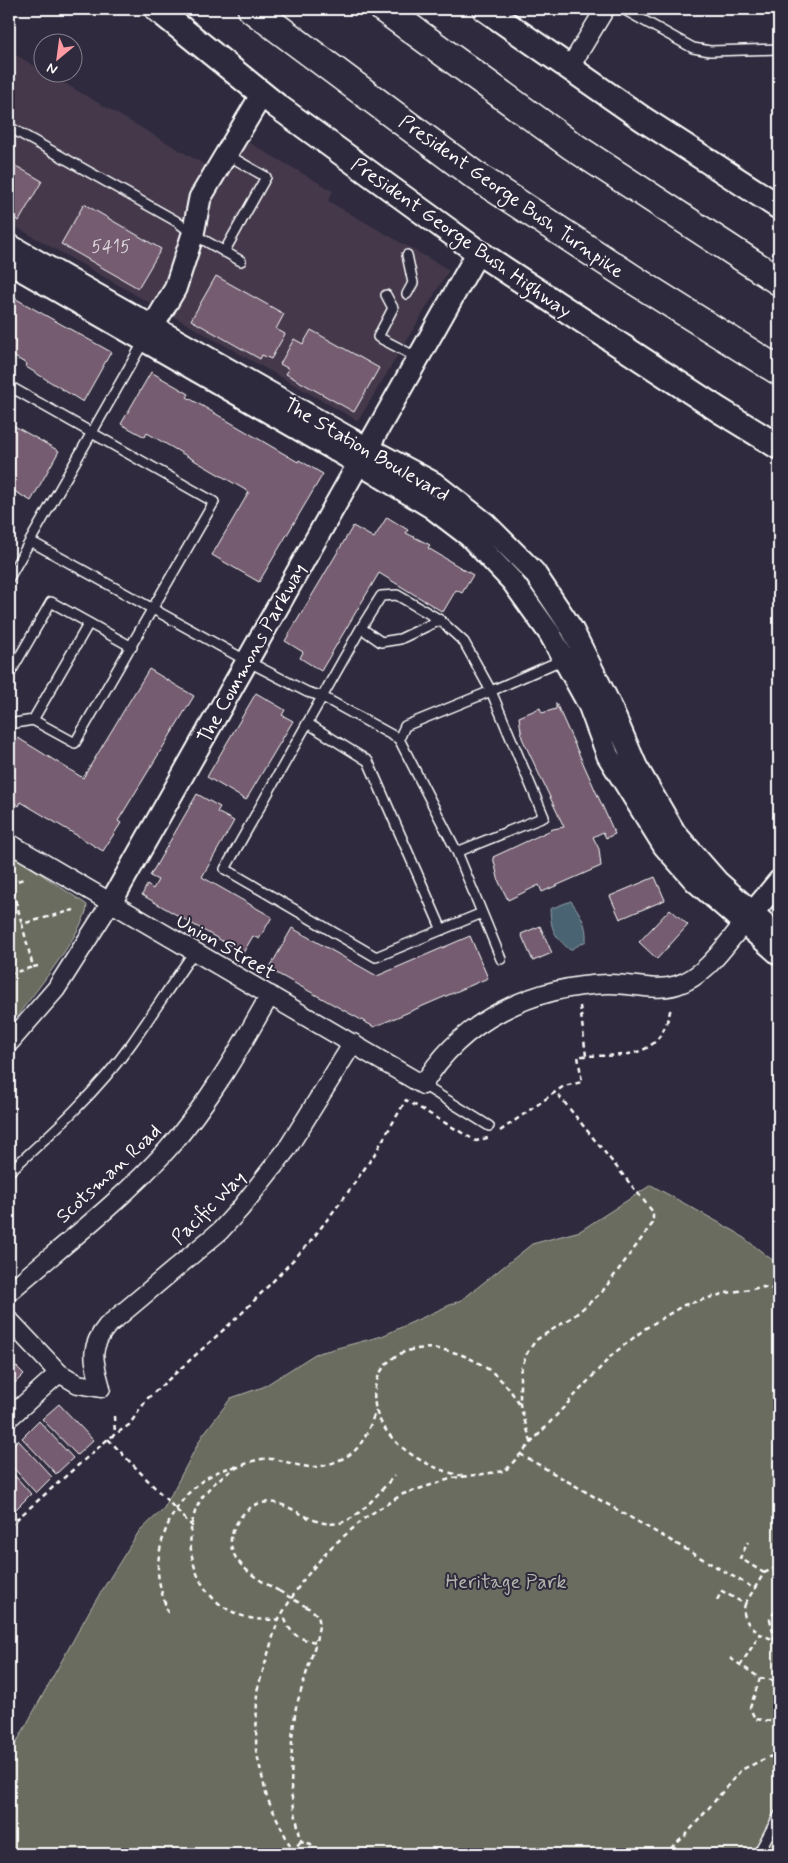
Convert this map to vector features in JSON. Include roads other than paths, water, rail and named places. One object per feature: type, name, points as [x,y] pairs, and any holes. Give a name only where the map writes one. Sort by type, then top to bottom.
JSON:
[{"type":"highway","name":"President George Bush Turnpike","points":[[252,9],[473,174],[639,283],[779,371]]},
{"type":"highway","points":[[384,9],[571,145],[779,281]]},
{"type":"main road","name":"President George Bush Highway","points":[[157,9],[262,94],[478,252],[710,405],[779,447]]},
{"type":"main road","points":[[485,9],[643,119],[779,207]]},
{"type":"street","points":[[570,67],[605,9]]},
{"type":"street","points":[[148,333],[174,289],[192,234],[200,198],[262,94]]},
{"type":"street","name":"The Station Boulevard","points":[[9,246],[148,333],[362,455],[434,483],[486,523],[534,572],[573,654],[608,701],[636,766],[675,832],[779,954]]},
{"type":"street","name":"The Commons Parkway","points":[[9,1043],[56,989],[110,904],[478,252]]},
{"type":"street","name":"The Station Boulevard","points":[[9,263],[148,333]]},
{"type":"street","name":"Union Street","points":[[9,843],[110,904],[423,1085]]},
{"type":"street","points":[[423,1085],[433,1068],[453,1044],[483,1020],[501,1011],[547,993],[591,985],[663,987],[676,985],[703,971],[779,881]]},
{"type":"street","name":"The Station Boulevard","points":[[748,918],[779,936]]},
{"type":"street","name":"Scotsman Road","points":[[9,1292],[139,1179],[166,1150],[216,1087],[270,996]]},
{"type":"street","name":"Pacific Way","points":[[59,1373],[78,1384],[101,1388],[93,1356],[96,1341],[107,1326],[220,1231],[240,1209],[287,1149],[353,1043]]},
{"type":"street","points":[[9,1320],[59,1373],[9,1418]]},
{"type":"lane","points":[[623,9],[693,48],[710,51],[779,49]]},
{"type":"lane","points":[[9,127],[176,221],[192,234],[241,261]]},
{"type":"lane","points":[[224,252],[266,177],[226,154]]},
{"type":"lane","points":[[407,256],[413,283],[407,294]]},
{"type":"lane","points":[[386,295],[392,308],[378,336],[418,358]]},
{"type":"lane","points":[[9,578],[148,333]]},
{"type":"lane","points":[[9,386],[214,502],[75,743],[33,720],[9,724]]},
{"type":"lane","points":[[30,541],[247,661],[307,692],[322,696],[399,739],[457,852],[501,959]]},
{"type":"lane","points":[[457,852],[544,816],[491,692],[464,642],[440,620],[397,595],[381,596],[322,696],[225,869],[376,957],[482,913]]},
{"type":"lane","points":[[9,675],[51,602],[132,646]]},
{"type":"lane","points":[[361,628],[381,642],[400,639],[440,620]]},
{"type":"lane","points":[[33,720],[89,623]]},
{"type":"lane","points":[[399,739],[405,726],[491,692],[573,654]]},
{"type":"lane","points":[[308,723],[368,761],[442,930]]},
{"type":"lane","points":[[9,1172],[37,1147],[106,1076],[132,1044],[194,952]]},
{"type":"lane","points":[[423,1085],[489,1126]]},
{"type":"lane","points":[[758,1854],[779,1815]]},
{"type":"water","points":[[571,901],[583,920],[586,941],[570,950],[554,932],[550,909]]},
{"type":"park label","name":"Heritage Park","points":[[506,1581]]}]
